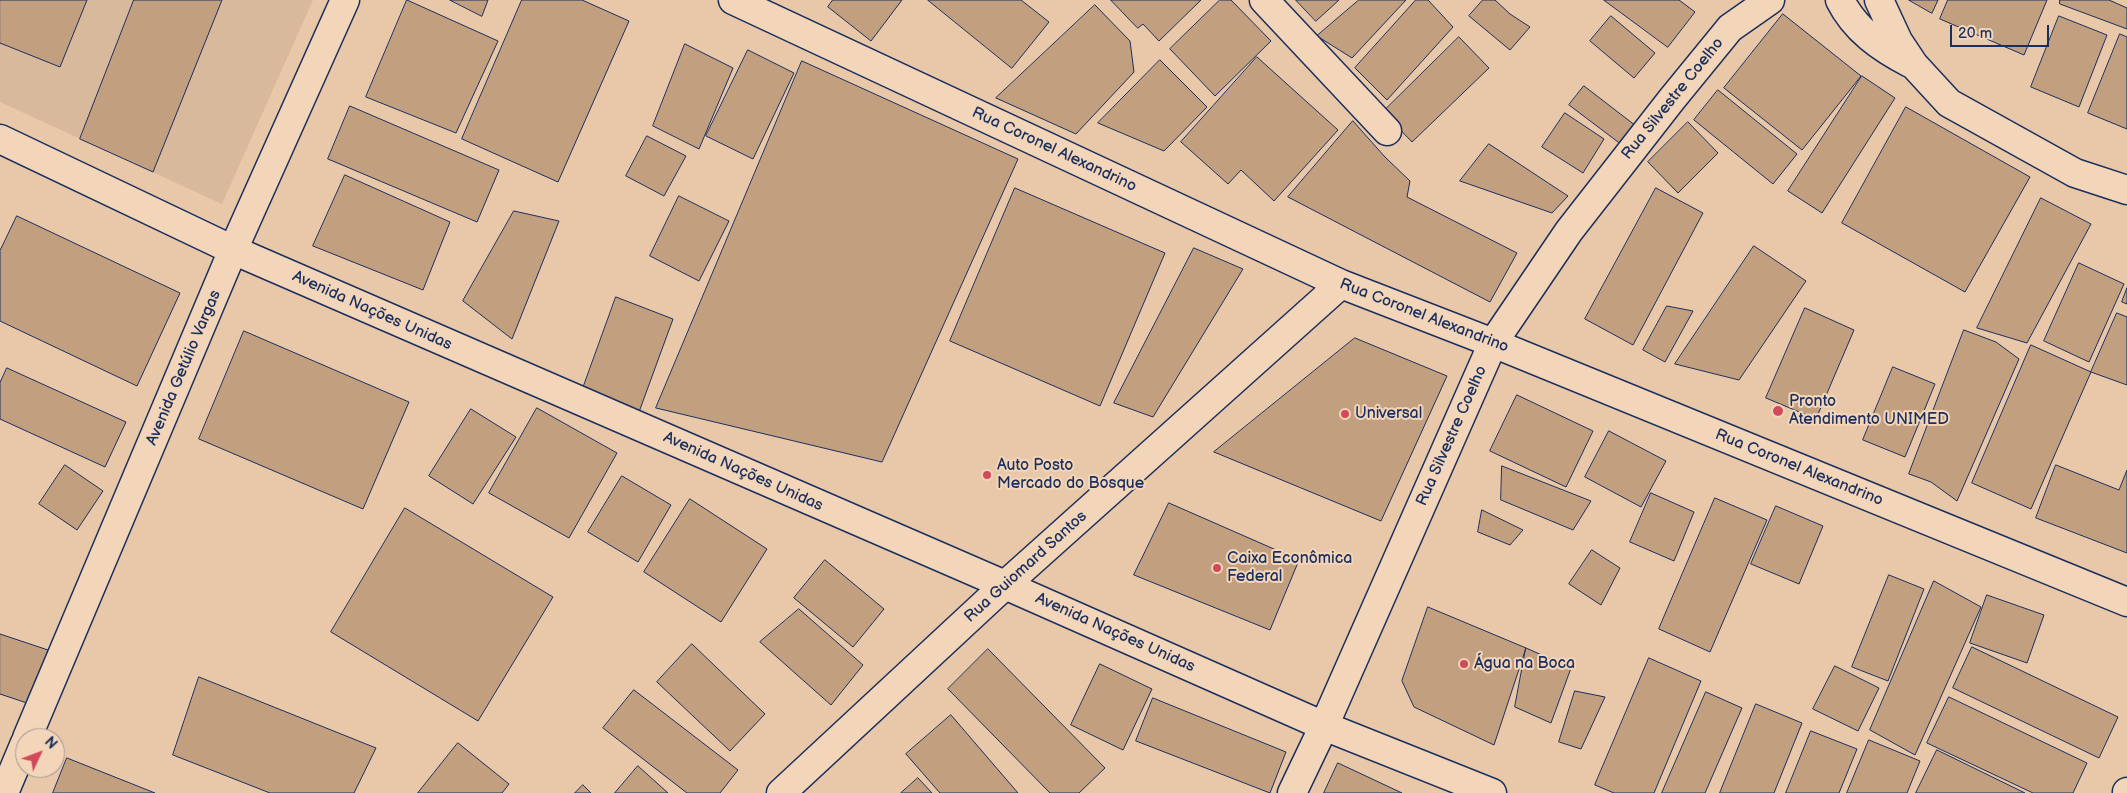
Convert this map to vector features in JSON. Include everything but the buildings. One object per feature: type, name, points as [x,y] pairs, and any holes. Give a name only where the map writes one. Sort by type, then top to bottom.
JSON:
[{"type":"street","name":"Avenida Getúlio Vargas","points":[[31,728],[233,250],[346,0]]},
{"type":"street","name":"Rua Coronel Alexandrino","points":[[733,0],[1341,284],[1493,343],[2127,602]]},
{"type":"street","points":[[1264,0],[1387,130]]},
{"type":"street","points":[[1840,0],[1848,16],[1869,37],[1888,51],[1914,65]]},
{"type":"street","points":[[1879,0],[1898,40],[1914,65],[1949,103],[2074,173],[2127,190]]},
{"type":"street","name":"Rua Silvestre Coelho","points":[[1292,793],[1324,726],[1493,343],[1569,231],[1672,99],[1730,28],[1769,1]]},
{"type":"street","name":"Avenida Nações Unidas","points":[[0,139],[233,250],[1005,585],[1324,726],[1492,793]]},
{"type":"street","name":"Rua Guiomard Santos","points":[[781,793],[1005,585],[1341,284]]},
{"type":"street","points":[[4,793],[15,767]]},
{"type":"shaded area","points":[[0,0],[313,0],[222,204],[0,102]]},
{"type":"place","name":"Pronto Atendimento UNIMED","points":[[1778,411]]},
{"type":"place","name":"Universal","points":[[1345,414]]},
{"type":"place","name":"Auto Posto Mercado do Bosque","points":[[987,475]]},
{"type":"place","name":"Caixa Econômica Federal","points":[[1217,568]]},
{"type":"place","name":"Água na Boca","points":[[1464,664]]}]
